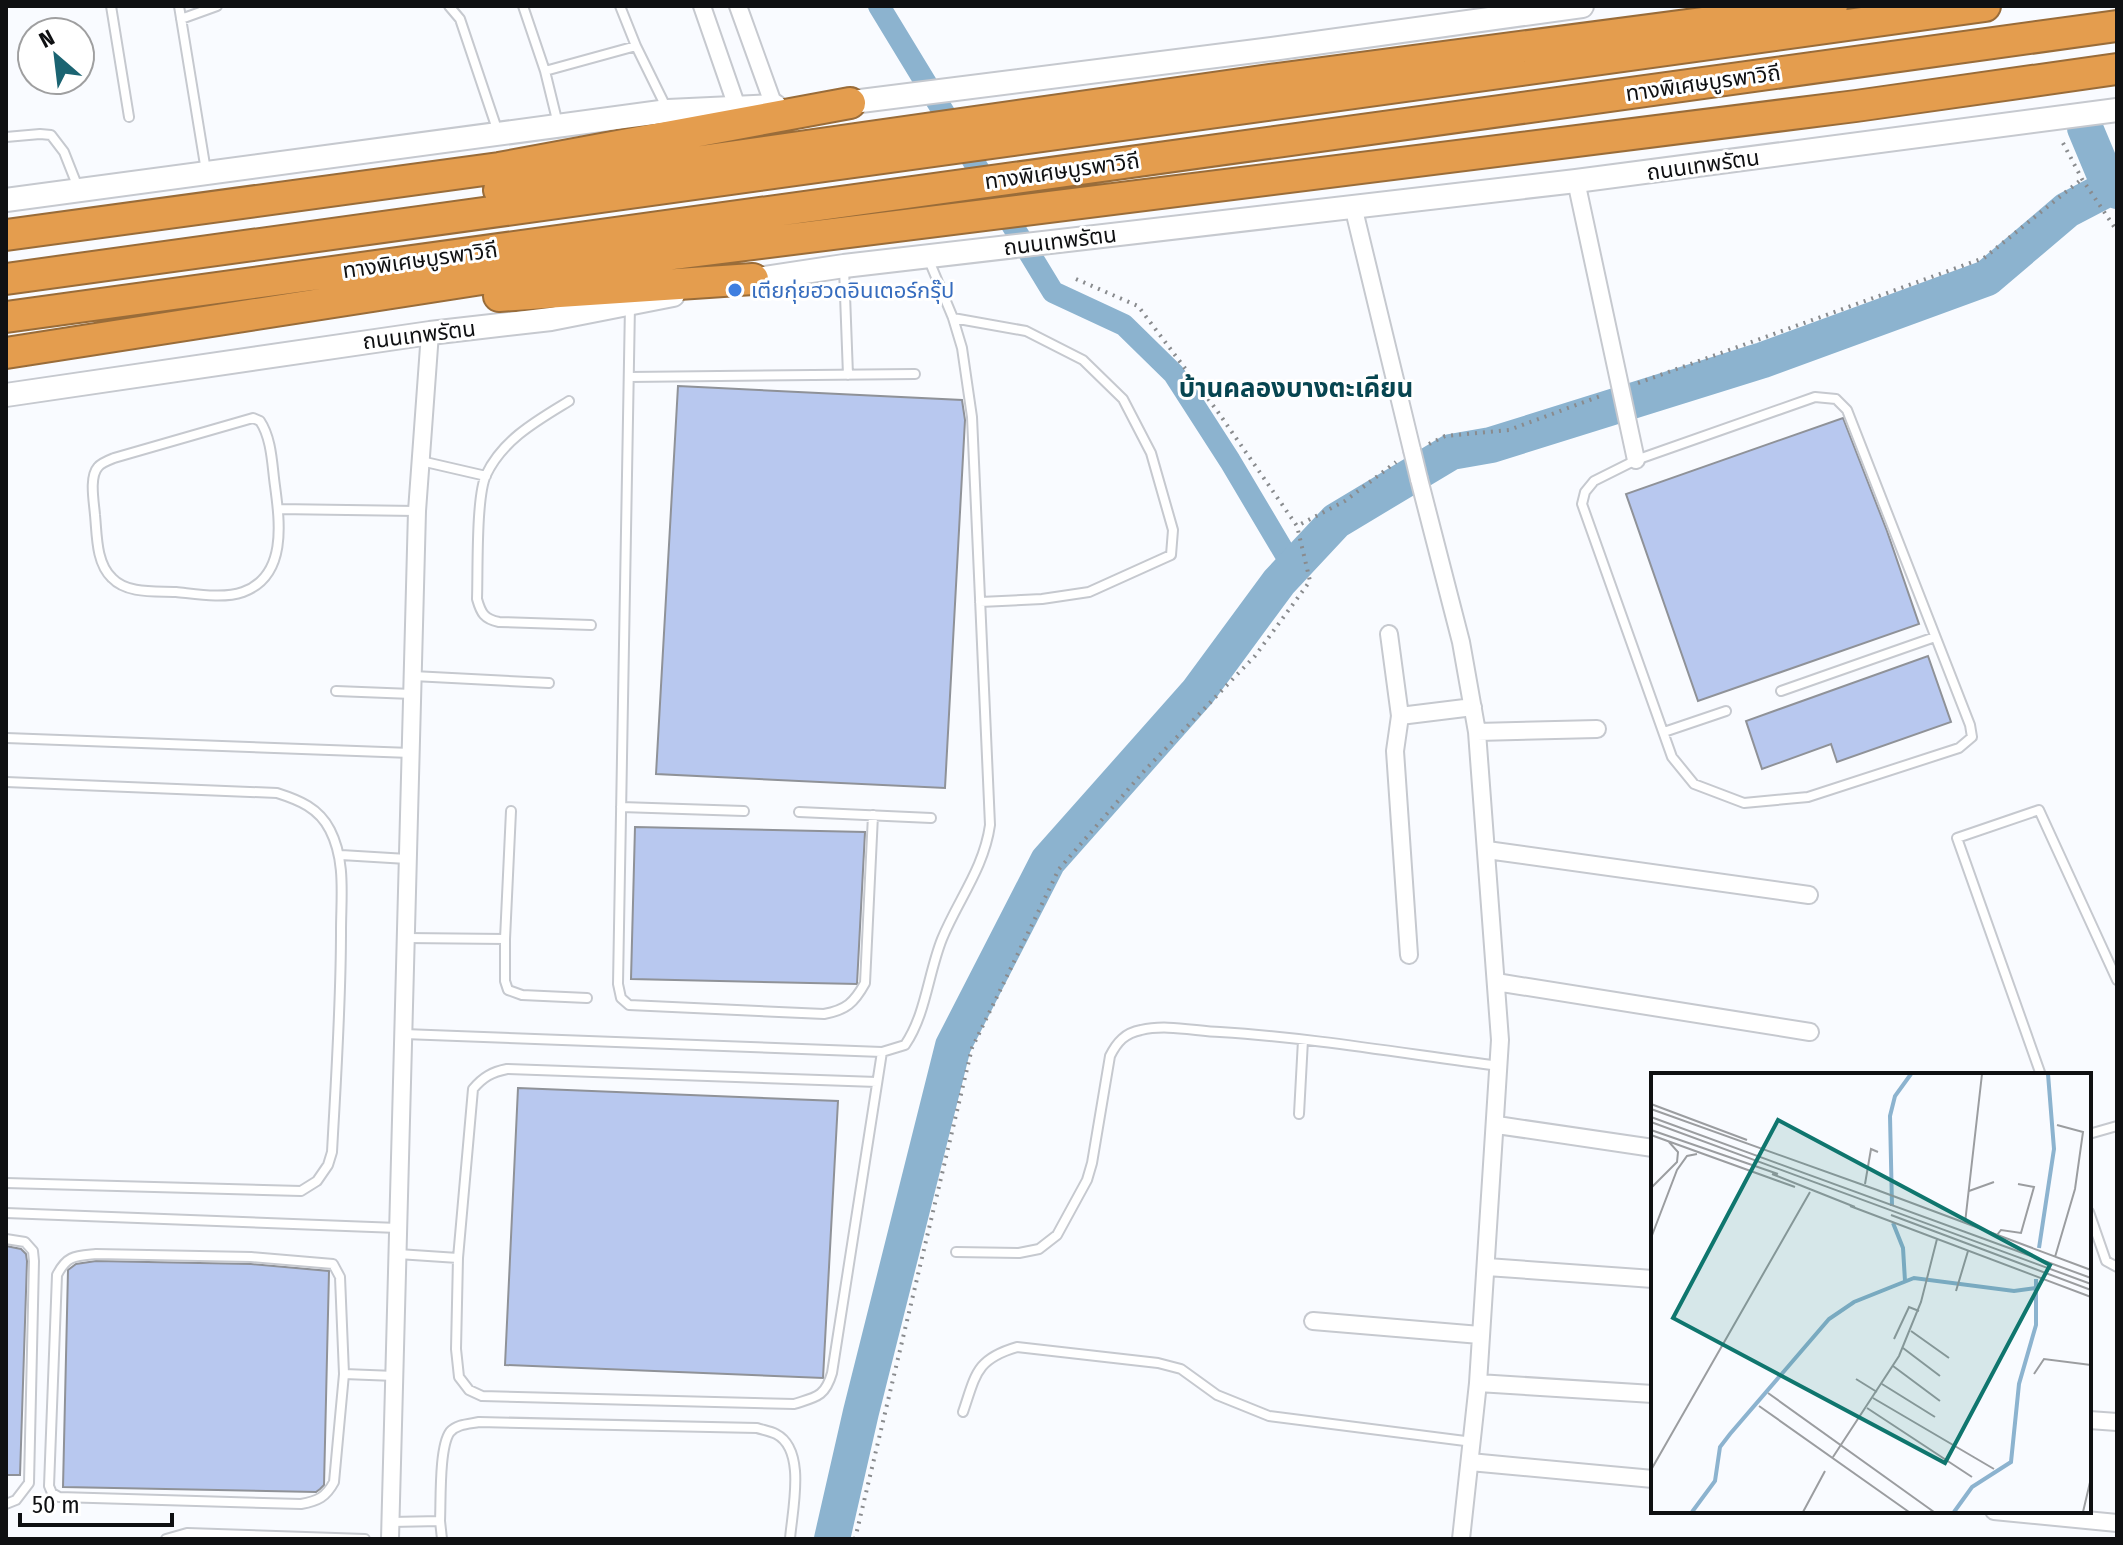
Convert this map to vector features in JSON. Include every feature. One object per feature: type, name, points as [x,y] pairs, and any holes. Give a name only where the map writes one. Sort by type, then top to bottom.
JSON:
[{"type":"highway","points":[[6,261],[1277,79],[1832,6]]},
{"type":"highway","name":"ทางพิเศษบูรพาวิถี","points":[[6,279],[1985,6]]},
{"type":"highway","name":"ทางพิเศษบูรพาวิถี","points":[[6,317],[2117,26]]},
{"type":"highway","name":"ถนนเทพรัตน","points":[[6,353],[513,274],[1856,106],[2117,69]]},
{"type":"highway","points":[[6,235],[499,168],[850,103]]},
{"type":"highway","points":[[6,364],[273,330],[522,293],[753,279]]},
{"type":"main road","points":[[6,200],[668,111],[850,103],[1468,13],[1582,6]]},
{"type":"main road","name":"ถนนเทพรัตน","points":[[6,395],[430,333],[551,319],[753,279],[844,266],[1576,181],[2117,110]]},
{"type":"street","points":[[702,6],[737,107]]},
{"type":"street","points":[[738,6],[774,106]]},
{"type":"street","points":[[1576,181],[1636,460]]},
{"type":"street","points":[[1353,206],[1411,453],[1461,642],[1477,732],[1487,850],[1500,1066],[1478,1383],[1461,1539]]},
{"type":"street","points":[[390,1539],[417,511],[430,333]]},
{"type":"street","points":[[1389,634],[1400,716],[1395,751],[1409,955]]},
{"type":"street","points":[[1400,716],[1473,707]]},
{"type":"street","points":[[1477,732],[1597,729]]},
{"type":"street","points":[[1487,850],[1809,895]]},
{"type":"street","points":[[1496,982],[1810,1032]]},
{"type":"street","points":[[1497,1125],[1651,1148]]},
{"type":"street","points":[[1487,1267],[1651,1279]]},
{"type":"street","points":[[1313,1321],[1480,1335]]},
{"type":"street","points":[[1478,1383],[1651,1394]]},
{"type":"street","points":[[2091,1420],[2117,1422]]},
{"type":"street","points":[[1470,1462],[1651,1479]]},
{"type":"street","points":[[2014,1513],[2117,1523]]},
{"type":"lane","points":[[113,6],[129,117]]},
{"type":"lane","points":[[179,6],[206,173]]},
{"type":"lane","points":[[181,19],[217,6]]},
{"type":"lane","points":[[449,6],[460,19],[498,133]]},
{"type":"lane","points":[[523,6],[545,71],[558,125]]},
{"type":"lane","points":[[620,6],[668,111]]},
{"type":"lane","points":[[545,71],[636,46]]},
{"type":"lane","points":[[6,137],[51,135],[64,152],[79,190]]},
{"type":"lane","points":[[404,1034],[882,1052],[905,1045],[915,1031],[941,942],[987,849],[990,825],[972,417],[962,348],[927,257]]},
{"type":"lane","points":[[844,266],[848,375]]},
{"type":"lane","points":[[630,304],[618,984],[621,998],[629,1005],[824,1014],[843,1010],[855,1001],[865,983],[873,815]]},
{"type":"lane","points":[[953,318],[1026,331],[1083,360],[1123,399],[1151,453],[1173,530],[1171,555],[1089,592],[1042,599],[980,602]]},
{"type":"lane","points":[[629,377],[915,374]]},
{"type":"lane","points":[[1815,397],[1836,399],[1847,410],[1970,725],[1972,737],[1959,748],[1808,797],[1744,803],[1694,784],[1672,757],[1582,504],[1585,492],[1594,481],[1636,460],[1815,397]]},
{"type":"lane","points":[[569,401],[530,424],[507,445],[486,476],[481,500],[477,599],[480,612],[487,620],[591,625]]},
{"type":"lane","points":[[253,418],[260,421],[268,439],[278,509],[278,555],[259,583],[242,593],[220,595],[135,590],[113,580],[105,569],[98,548],[93,498],[95,474],[98,466],[114,458],[253,418]]},
{"type":"lane","points":[[421,461],[486,476]]},
{"type":"lane","points":[[278,509],[417,511]]},
{"type":"lane","points":[[1781,691],[1935,637]]},
{"type":"lane","points":[[336,691],[413,685],[549,683]]},
{"type":"lane","points":[[1664,732],[1726,711]]},
{"type":"lane","points":[[6,738],[411,753]]},
{"type":"lane","points":[[6,782],[277,793],[299,800],[315,810],[329,827],[341,855],[341,999],[332,1152],[328,1165],[317,1181],[301,1191],[6,1183]]},
{"type":"lane","points":[[621,807],[744,811]]},
{"type":"lane","points":[[2040,1073],[1957,838],[2039,810],[2117,980]]},
{"type":"lane","points":[[511,811],[505,939],[505,981],[508,990],[522,995],[587,998]]},
{"type":"lane","points":[[799,812],[931,818]]},
{"type":"lane","points":[[341,855],[408,859]]},
{"type":"lane","points":[[406,938],[505,939]]},
{"type":"lane","points":[[956,1252],[1019,1253],[1039,1249],[1057,1235],[1087,1180],[1110,1056],[1116,1043],[1125,1035],[1159,1028],[1303,1040],[1500,1066]]},
{"type":"lane","points":[[1299,1114],[1303,1040]]},
{"type":"lane","points":[[877,1082],[522,1069],[492,1072],[473,1089],[458,1258],[456,1349],[459,1377],[469,1390],[482,1396],[794,1404],[817,1397],[827,1389],[832,1373],[882,1052]]},
{"type":"lane","points":[[2091,1133],[2117,1126]]},
{"type":"lane","points":[[6,1213],[399,1228]]},
{"type":"lane","points":[[2091,1218],[2106,1261],[2117,1267]]},
{"type":"lane","points":[[6,1239],[25,1242],[33,1251],[34,1261],[29,1483],[16,1500],[6,1504]]},
{"type":"lane","points":[[398,1254],[458,1258]]},
{"type":"lane","points":[[73,1256],[251,1257],[333,1264],[340,1277],[344,1374],[334,1482],[328,1493],[317,1501],[301,1504],[59,1497],[52,1493],[49,1486],[57,1275],[63,1263],[73,1256]]},
{"type":"lane","points":[[963,1412],[975,1376],[985,1362],[995,1353],[1017,1347],[1158,1363],[1181,1369],[1217,1395],[1269,1416],[1473,1442]]},
{"type":"lane","points":[[344,1374],[395,1376]]},
{"type":"lane","points":[[442,1539],[440,1521],[445,1444],[451,1431],[479,1422],[757,1428],[778,1435],[796,1464],[790,1539]]},
{"type":"lane","points":[[391,1522],[440,1521]]},
{"type":"lane","points":[[166,1539],[187,1533],[365,1539]]},
{"type":"path","points":[[2063,143],[2082,179],[2117,231]]},
{"type":"path","points":[[1297,526],[1345,501],[1411,453],[1445,436],[1509,430],[1984,258],[2082,179]]},
{"type":"path","points":[[855,1539],[972,1048],[1059,869],[1145,770],[1255,656],[1310,581],[1297,526],[1218,412],[1138,306],[1076,279]]},
{"type":"building","points":[[678,386],[962,400],[965,420],[945,788],[656,774]]},
{"type":"building","points":[[1843,418],[1919,624],[1698,701],[1626,494]]},
{"type":"building","points":[[1928,656],[1951,722],[1837,762],[1831,744],[1762,769],[1746,721]]},
{"type":"building","points":[[635,827],[865,832],[857,984],[631,979]]},
{"type":"building","points":[[518,1088],[838,1101],[823,1378],[505,1365]]},
{"type":"building","points":[[6,1246],[21,1249],[27,1261],[20,1475],[6,1475]]},
{"type":"building","points":[[96,1261],[251,1264],[329,1271],[324,1485],[320,1489],[316,1492],[63,1487],[68,1270],[76,1264]]},
{"type":"waterway","points":[[879,6],[1053,292],[1124,325],[1174,374],[1293,567]]},
{"type":"waterway","points":[[2085,128],[2103,171],[2117,191]]},
{"type":"waterway","points":[[832,1539],[953,1046],[1048,861],[1198,692],[1279,582],[1336,521],[1451,452],[1491,445],[1763,360],[1987,278],[2067,210],[2113,186]]},
{"type":"place","name":"เตียกุ่ยฮวดอินเตอร์กรุ๊ป","points":[[735,290]]},
{"type":"district","name":"บ้านคลองบางตะเคียน","points":[[1296,388]]}]
